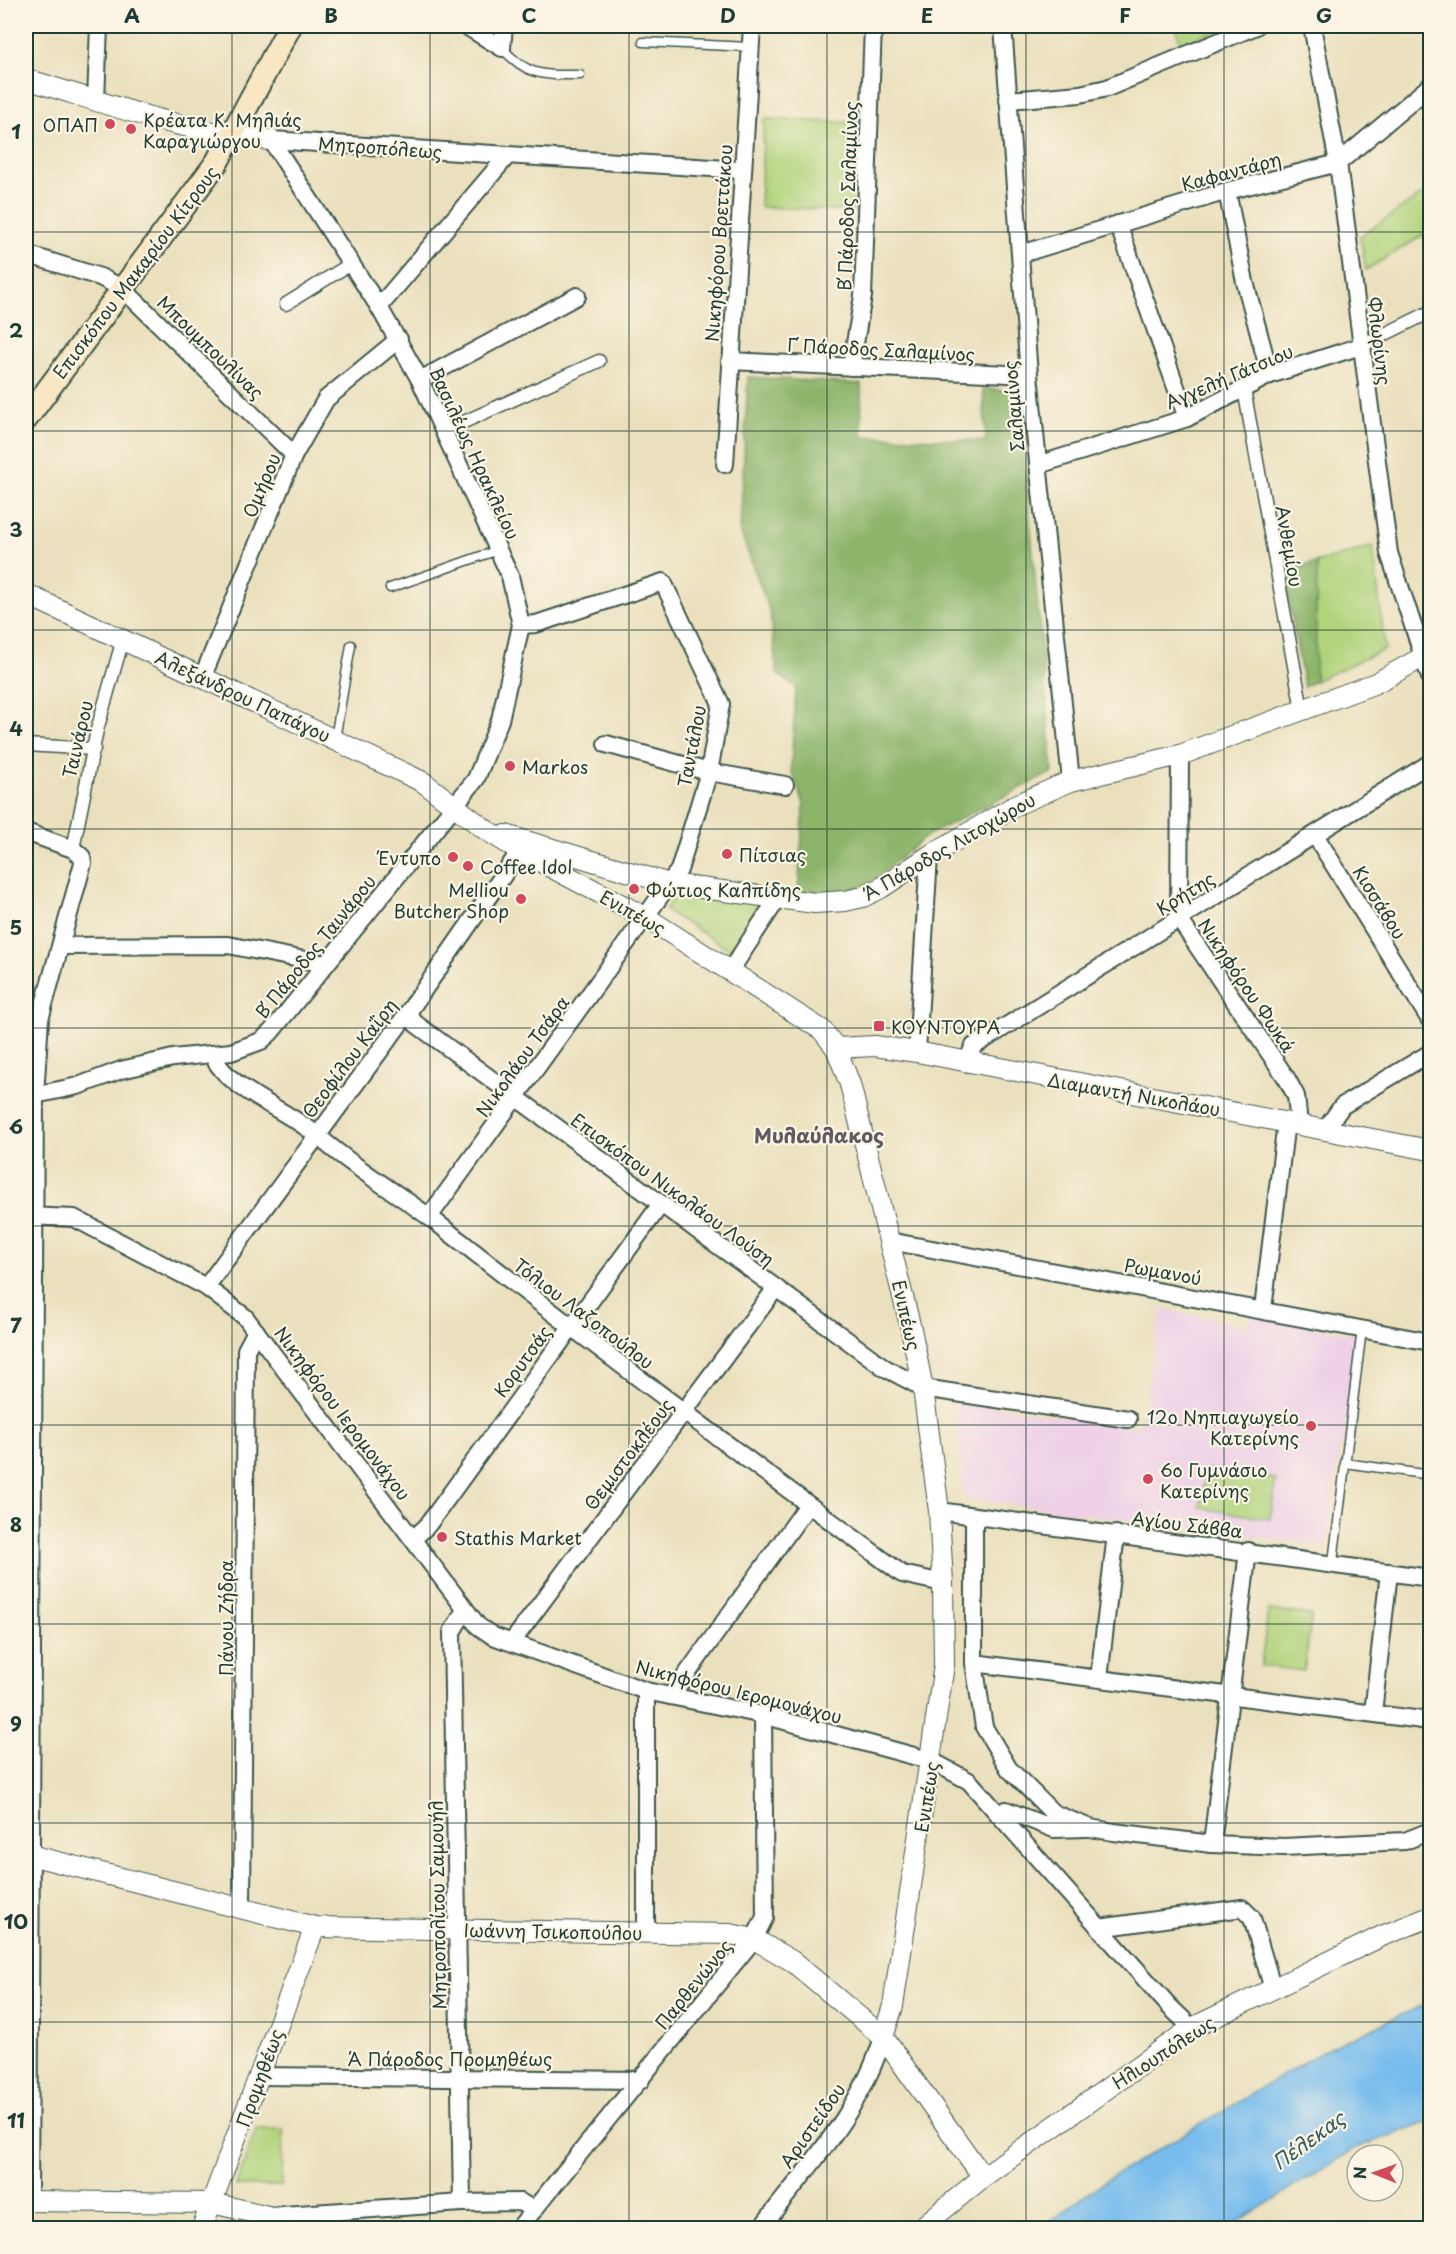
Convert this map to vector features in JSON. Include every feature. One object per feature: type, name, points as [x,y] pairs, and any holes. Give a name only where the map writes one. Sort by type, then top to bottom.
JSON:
[{"type":"main road","name":"Επισκόπου Μακαρίου Κίτρους","points":[[26,419],[218,162],[290,26]]},
{"type":"street","points":[[96,100],[99,26]]},
{"type":"street","points":[[465,26],[502,48],[504,26]]},
{"type":"street","name":"Νικηφόρου Βρεττάκου","points":[[725,464],[752,26]]},
{"type":"street","name":"Β΄ Πάροδος Σαλαμίνος","points":[[851,366],[863,296],[873,26]]},
{"type":"street","name":"Σαλαμίνος","points":[[1003,26],[1029,375],[1071,781]]},
{"type":"street","points":[[1008,100],[1080,94],[1107,88],[1256,26]]},
{"type":"street","name":"Φλωρίνης","points":[[1312,26],[1338,163],[1389,553],[1428,656],[1431,677]]},
{"type":"street","name":"Μητροπόλεως","points":[[26,79],[232,137],[743,170]]},
{"type":"street","name":"Καφαντάρη","points":[[1021,254],[1227,191],[1338,163],[1431,86]]},
{"type":"street","name":"Βασιλέως Ηρακλείου","points":[[271,140],[399,339],[510,576],[521,625],[500,720],[476,779],[455,806]]},
{"type":"street","points":[[379,307],[508,155]]},
{"type":"street","points":[[1227,191],[1245,282],[1270,375]]},
{"type":"street","points":[[1118,225],[1187,418]]},
{"type":"street","name":"Μπουμπουλίνας","points":[[26,254],[100,277],[122,288],[294,455]]},
{"type":"street","points":[[285,304],[352,263]]},
{"type":"street","points":[[420,380],[577,296]]},
{"type":"street","name":"Αγγελή Γάτσιου","points":[[1038,465],[1187,418],[1270,375],[1361,346],[1431,312]]},
{"type":"street","name":"Ομήρου","points":[[203,676],[294,455],[326,399],[399,339]]},
{"type":"street","points":[[444,431],[599,361]]},
{"type":"street","name":"Γ΄ Πάροδος Σαλαμίνος","points":[[730,361],[1029,375]]},
{"type":"street","name":"Ανθεμίου","points":[[1244,389],[1302,710]]},
{"type":"street","name":"Ταντάλου","points":[[521,625],[536,624],[663,582],[721,704],[709,772],[679,870],[647,918]]},
{"type":"street","name":"Αλεξάνδρου Παπάγου","points":[[26,594],[423,782],[455,806]]},
{"type":"street","name":"Ταινάρου","points":[[27,2201],[30,1216],[35,1095],[31,1053],[83,870],[77,853],[94,749],[123,639]]},
{"type":"street","name":"Α΄ Πάροδος Λιτοχώρου","points":[[486,830],[670,884],[815,903],[863,897],[1018,804],[1071,781],[1180,755],[1376,683],[1428,656]]},
{"type":"street","points":[[606,744],[709,772],[785,785]]},
{"type":"street","points":[[26,745],[94,749]]},
{"type":"street","name":"Νικηφόρου Φωκά","points":[[1180,755],[1179,920],[1287,1078],[1296,1096],[1263,1309]]},
{"type":"street","name":"Κρήτης","points":[[966,1063],[974,1046],[1431,763]]},
{"type":"street","name":"Ενιπέως","points":[[455,806],[486,830],[520,851],[647,918],[822,1030],[836,1048],[850,1084],[923,1388],[939,1511],[943,1583],[944,1665],[932,1761],[893,2006],[884,2037]]},
{"type":"street","name":"Β΄ Πάροδος Ταινάρου","points":[[35,1095],[78,1086],[121,1070],[173,1058],[213,1056],[261,1041],[271,1032],[455,806]]},
{"type":"street","points":[[26,832],[77,853]]},
{"type":"street","name":"Κισσάβου","points":[[1315,835],[1431,1020]]},
{"type":"street","name":"Θεοφίλου Καΐρη","points":[[206,1287],[407,1014],[520,851]]},
{"type":"street","points":[[917,1052],[929,856]]},
{"type":"street","points":[[730,971],[778,898]]},
{"type":"street","name":"Νικολάου Τσάρα","points":[[429,1217],[647,918]]},
{"type":"street","points":[[61,946],[228,945],[325,964]]},
{"type":"street","name":"Επισκόπου Νικολάου Λούση","points":[[407,1014],[416,1024],[885,1368],[923,1388],[1128,1419]]},
{"type":"street","name":"Διαμαντή Νικολάου","points":[[836,1048],[874,1046],[917,1052],[1431,1150]]},
{"type":"street","points":[[1325,1130],[1342,1106],[1431,1053]]},
{"type":"street","name":"Τόλιου Λαζοπούλου","points":[[213,1056],[223,1073],[316,1135],[333,1150],[429,1217],[570,1329],[902,1574],[943,1583]]},
{"type":"street","name":"Κορυτσάς","points":[[413,1539],[427,1526],[661,1204]]},
{"type":"street","name":"Νικηφόρου Ιερομονάχου","points":[[30,1216],[74,1218],[206,1287],[245,1317],[478,1626],[494,1636],[646,1691],[763,1715],[932,1761],[969,1781],[1170,2007],[1192,2028]]},
{"type":"street","name":"Ρωμανού","points":[[889,1241],[1431,1342]]},
{"type":"street","name":"Θεμιστοκλέους","points":[[512,1642],[776,1288]]},
{"type":"street","name":"Πάνου Ζήδρα","points":[[242,1909],[246,1350],[256,1331]]},
{"type":"street","points":[[671,1696],[808,1505]]},
{"type":"street","name":"Αγίου Σάββα","points":[[939,1511],[1333,1562],[1431,1578]]},
{"type":"street","points":[[974,1516],[974,1663],[984,1727],[1009,1768],[1053,1813],[1090,1828]]},
{"type":"street","points":[[1099,1678],[1116,1534]]},
{"type":"street","points":[[1212,1844],[1248,1551]]},
{"type":"street","points":[[1373,1713],[1389,1572]]},
{"type":"street","name":"Μητροπολίτου Σαμουήλ","points":[[462,2203],[452,1632],[465,1610]]},
{"type":"street","points":[[974,1663],[1431,1721]]},
{"type":"street","points":[[646,1691],[646,1933]]},
{"type":"street","name":"Παρθενώνος","points":[[519,2229],[754,1939],[765,1917],[763,1715]]},
{"type":"street","points":[[998,1814],[1006,1810],[1054,1829],[1090,1828],[1212,1844],[1284,1848],[1405,1841],[1431,1831]]},
{"type":"street","name":"Ιωάννη Τσικοπούλου","points":[[28,1855],[315,1927],[730,1934],[754,1939],[792,1961],[884,2037],[983,2177]]},
{"type":"street","points":[[1099,1928],[1242,1908],[1252,1918],[1273,1989]]},
{"type":"street","name":"Ηλιουπόλεως","points":[[921,2229],[983,2177],[1192,2028],[1382,1936],[1431,1917]]},
{"type":"street","name":"Προμηθέως","points":[[202,2229],[315,1927]]},
{"type":"street","name":"Αριστείδου","points":[[761,2229],[844,2119],[876,2062],[884,2037]]},
{"type":"street","name":"Α΄ Πάροδος Προμηθέως","points":[[259,2076],[640,2080]]},
{"type":"street","points":[[27,2201],[212,2203],[274,2222],[462,2203],[520,2202],[534,2210]]},
{"type":"lane","points":[[643,42],[750,47]]},
{"type":"lane","points":[[502,48],[517,64],[529,72],[580,75]]},
{"type":"lane","points":[[390,588],[498,550]]},
{"type":"lane","points":[[335,740],[351,645]]},
{"type":"lane","points":[[1333,1562],[1362,1329]]},
{"type":"lane","points":[[1345,1463],[1431,1474]]},
{"type":"shaded area","points":[[1161,1309],[1249,1326],[1251,1315],[1358,1335],[1343,1448],[1339,1448],[1327,1546],[964,1498],[954,1401],[1140,1428]]},
{"type":"green space","points":[[1175,26],[1228,26],[1181,44]]},
{"type":"green space","points":[[764,119],[865,123],[861,211],[760,207]]},
{"type":"green space","points":[[1430,189],[1430,231],[1366,270],[1360,236]]},
{"type":"green space","points":[[748,377],[861,384],[862,436],[986,441],[983,389],[1018,391],[1053,772],[928,835],[872,881],[849,892],[819,895],[798,892],[804,804],[791,769],[796,687],[777,674],[770,612],[740,531]]},
{"type":"green space","points":[[1373,546],[1385,649],[1304,686],[1284,572]]},
{"type":"green space","points":[[1317,562],[1315,681],[1304,686],[1284,572]]},
{"type":"green space","points":[[678,892],[769,904],[735,953],[665,910]]},
{"type":"green space","points":[[1206,1469],[1276,1479],[1270,1519],[1200,1508]]},
{"type":"green space","points":[[1268,1610],[1312,1615],[1304,1671],[1261,1666]]},
{"type":"green space","points":[[256,2129],[283,2129],[282,2186],[236,2186]]},
{"type":"water","name":"Πέλεκας","points":[[1430,2002],[1430,2121],[1370,2143],[1345,2143],[1345,2155],[1228,2228],[1042,2228],[1100,2184],[1325,2050]]},
{"type":"place","name":"ΟΠΑΠ","points":[[110,124]]},
{"type":"place","name":"Κρέατα Κ. Μηλιάς Καραγιώργου","points":[[131,129]]},
{"type":"place","name":"Markos","points":[[510,766]]},
{"type":"place","name":"Πίτσιας","points":[[727,854]]},
{"type":"place","name":"Έντυπο","points":[[453,857]]},
{"type":"place","name":"Coffee Idol","points":[[468,866]]},
{"type":"place","name":"Φώτιος Καλπίδης","points":[[634,889]]},
{"type":"place","name":"Melliou Butcher Shop","points":[[521,899]]},
{"type":"place","name":"ΚΟΥΝΤΟΥΡΑ","points":[[879,1026]]},
{"type":"place","name":"12ο Νηπιαγωγείο Κατερίνης","points":[[1311,1426]]},
{"type":"place","name":"6ο Γυμνάσιο Κατερίνης","points":[[1148,1479]]},
{"type":"place","name":"Stathis Market","points":[[442,1537]]},
{"type":"district","name":"Μυλαύλακος","points":[[819,1135]]}]
